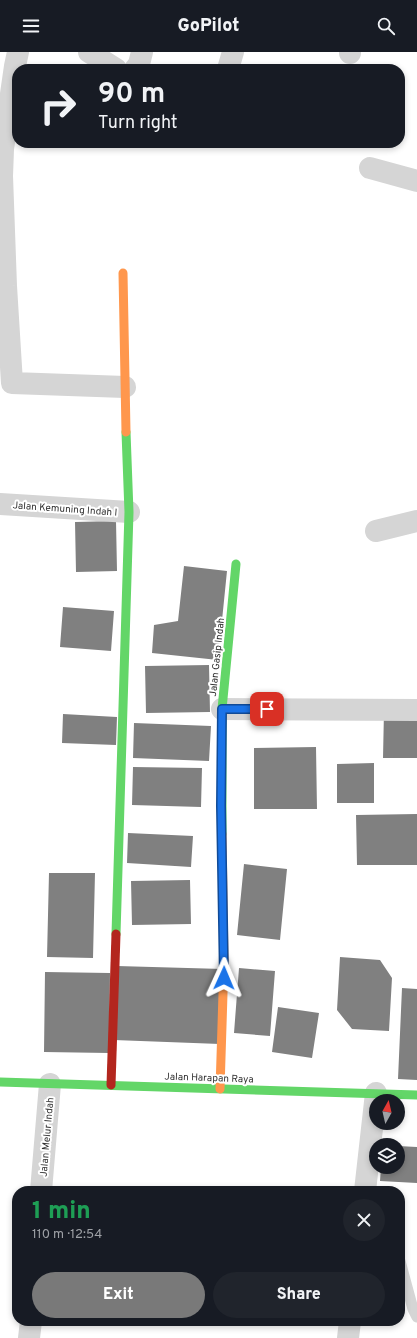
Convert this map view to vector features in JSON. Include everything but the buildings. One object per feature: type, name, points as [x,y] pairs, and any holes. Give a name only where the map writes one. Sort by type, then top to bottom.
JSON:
[{"type":"street","points":[[89,52],[108,64]]},
{"type":"street","points":[[139,64],[142,52]]},
{"type":"street","points":[[229,64],[233,52]]},
{"type":"street","points":[[11,60],[2,176],[6,286],[6,383],[125,387]]},
{"type":"street","points":[[370,168],[417,181]]},
{"type":"street","points":[[111,1085],[123,746],[129,512],[125,387],[124,273]]},
{"type":"street","name":"Jalan Kemuning Indah I","points":[[0,504],[129,512]]},
{"type":"street","points":[[376,531],[417,521]]},
{"type":"street","name":"Jalan Gasip Indah","points":[[220,1089],[224,962],[221,806],[222,709],[236,564]]},
{"type":"street","points":[[222,709],[417,710]]},
{"type":"street","name":"Jalan Harapan Raya","points":[[0,1082],[417,1094]]},
{"type":"street","name":"Jalan Melur Indah","points":[[41,1186],[50,1084]]},
{"type":"street","points":[[366,1186],[376,1093]]},
{"type":"street","points":[[29,1338],[30,1326]]},
{"type":"street","points":[[348,1338],[349,1326]]},
{"type":"lane","points":[[405,1279],[413,1309],[417,1317]]},
{"type":"traffic: fast","points":[[116,934],[129,512],[126,432]]},
{"type":"traffic: fast","points":[[222,834],[222,709],[236,564]]},
{"type":"traffic: fast","points":[[0,1082],[417,1095]]},
{"type":"traffic: slow","points":[[123,273],[126,432]]},
{"type":"traffic: slow","points":[[220,1089],[224,962],[222,834]]},
{"type":"traffic: jam","points":[[111,1085],[116,934]]},
{"type":"route","points":[[224,978],[221,806],[222,709],[267,709]]}]
